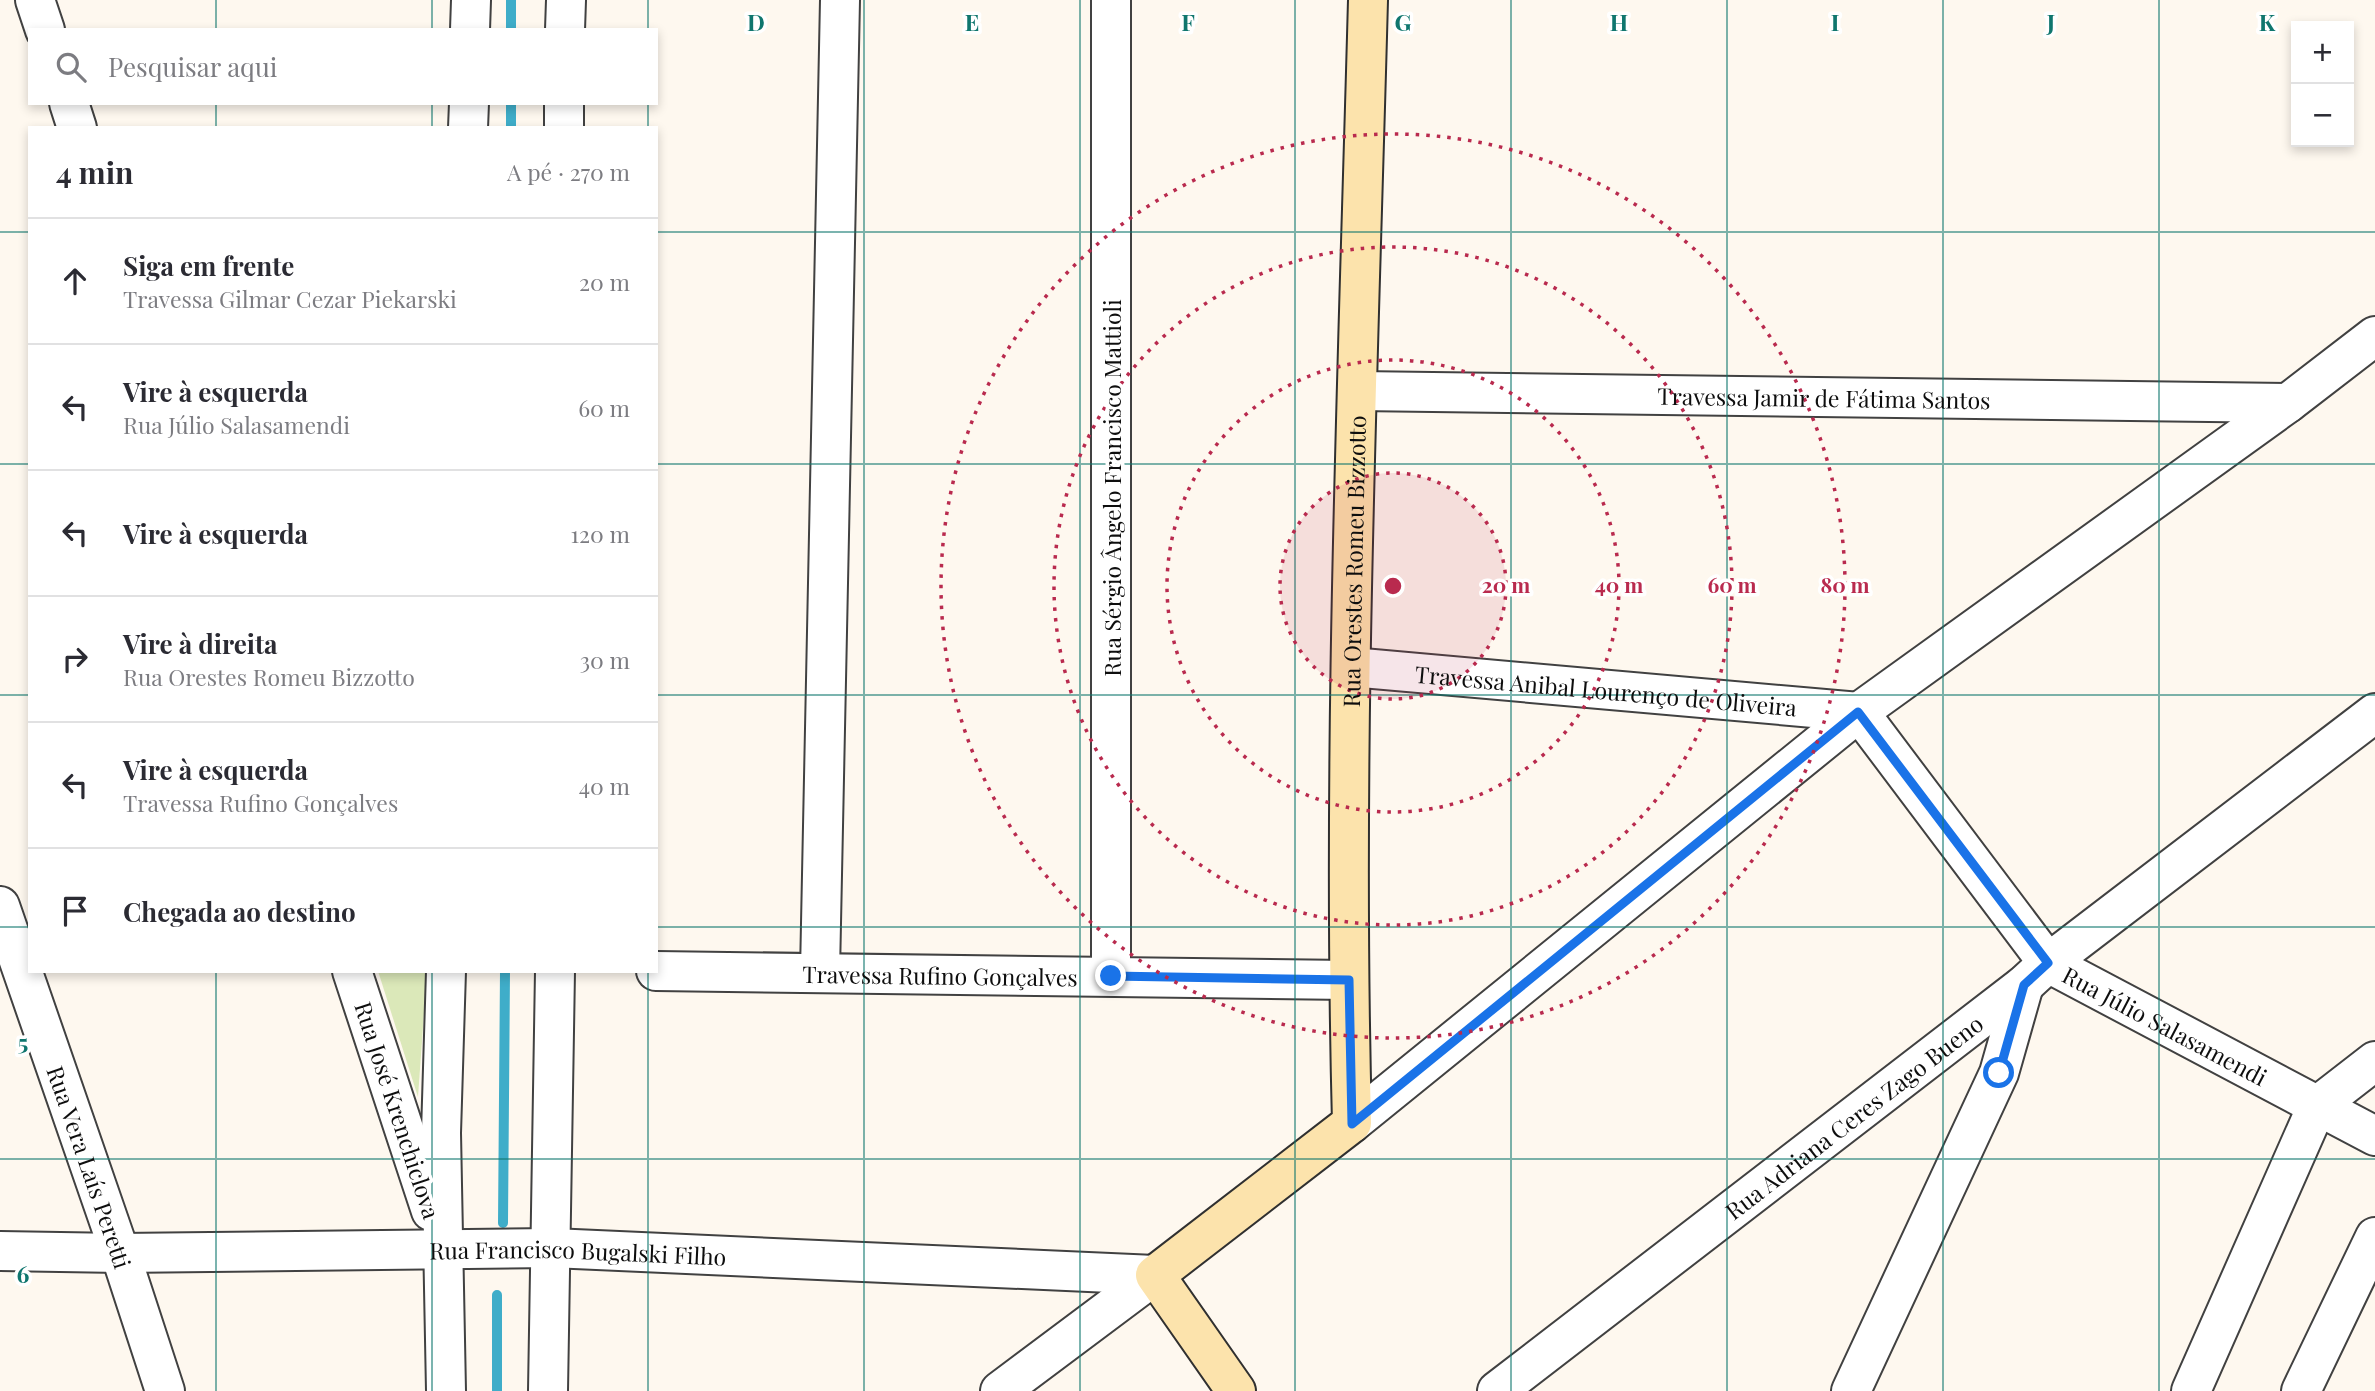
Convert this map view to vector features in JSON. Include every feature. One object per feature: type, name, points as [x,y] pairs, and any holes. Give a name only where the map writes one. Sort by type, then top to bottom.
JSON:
[{"type":"street","points":[[35,0],[43,28]]},
{"type":"street","points":[[470,28],[471,0]]},
{"type":"street","points":[[565,28],[566,0]]},
{"type":"street","points":[[820,972],[840,0]]},
{"type":"street","name":"Rua Sérgio Ângelo Francisco Mattioli","points":[[1111,0],[1111,976]]},
{"type":"street","name":"Rua Orestes Romeu Bizzotto","points":[[1352,1124],[1349,980],[1351,667],[1368,0]]},
{"type":"street","points":[[70,105],[76,126]]},
{"type":"street","points":[[468,126],[469,105]]},
{"type":"street","points":[[564,105],[564,126]]},
{"type":"street","points":[[1000,1391],[1352,1124],[1858,712],[2288,403],[2375,336]]},
{"type":"street","name":"Travessa Jamir de Fátima Santos","points":[[1358,391],[2288,403]]},
{"type":"street","name":"Travessa Anibal Lourenço de Oliveira","points":[[1351,667],[1858,712]]},
{"type":"street","name":"Rua Júlio Salasamendi","points":[[1858,712],[2036,974],[2375,1136]]},
{"type":"street","name":"Rua Adriana Ceres Zago Bueno","points":[[1497,1391],[2375,713]]},
{"type":"street","name":"Rua Vera Laís Peretti","points":[[0,906],[165,1391]]},
{"type":"street","name":"Travessa Rufino Gonçalves","points":[[658,971],[1349,980]]},
{"type":"street","name":"Rua José Krenchiclova","points":[[353,973],[444,1250]]},
{"type":"street","points":[[446,973],[441,1133],[446,1391]]},
{"type":"street","points":[[548,1391],[555,973]]},
{"type":"street","points":[[1851,1391],[1999,1073],[2036,974]]},
{"type":"street","points":[[2191,1391],[2317,1106],[2375,1061]]},
{"type":"street","points":[[2301,1391],[2375,1237]]},
{"type":"street","name":"Rua Francisco Bugalski Filho","points":[[0,1251],[120,1253],[552,1248],[1155,1275]]},
{"type":"street","points":[[1155,1275],[1236,1391]]},
{"type":"green space","points":[[379,973],[427,973],[418,1097]]},
{"type":"waterway","points":[[511,0],[511,28]]},
{"type":"waterway","points":[[511,105],[511,126]]},
{"type":"waterway","points":[[503,1223],[505,973]]},
{"type":"waterway","points":[[497,1295],[497,1391]]},
{"type":"route","points":[[1111,976],[1349,980],[1352,1124],[1858,712],[2048,963],[2024,985],[1999,1073]]}]
